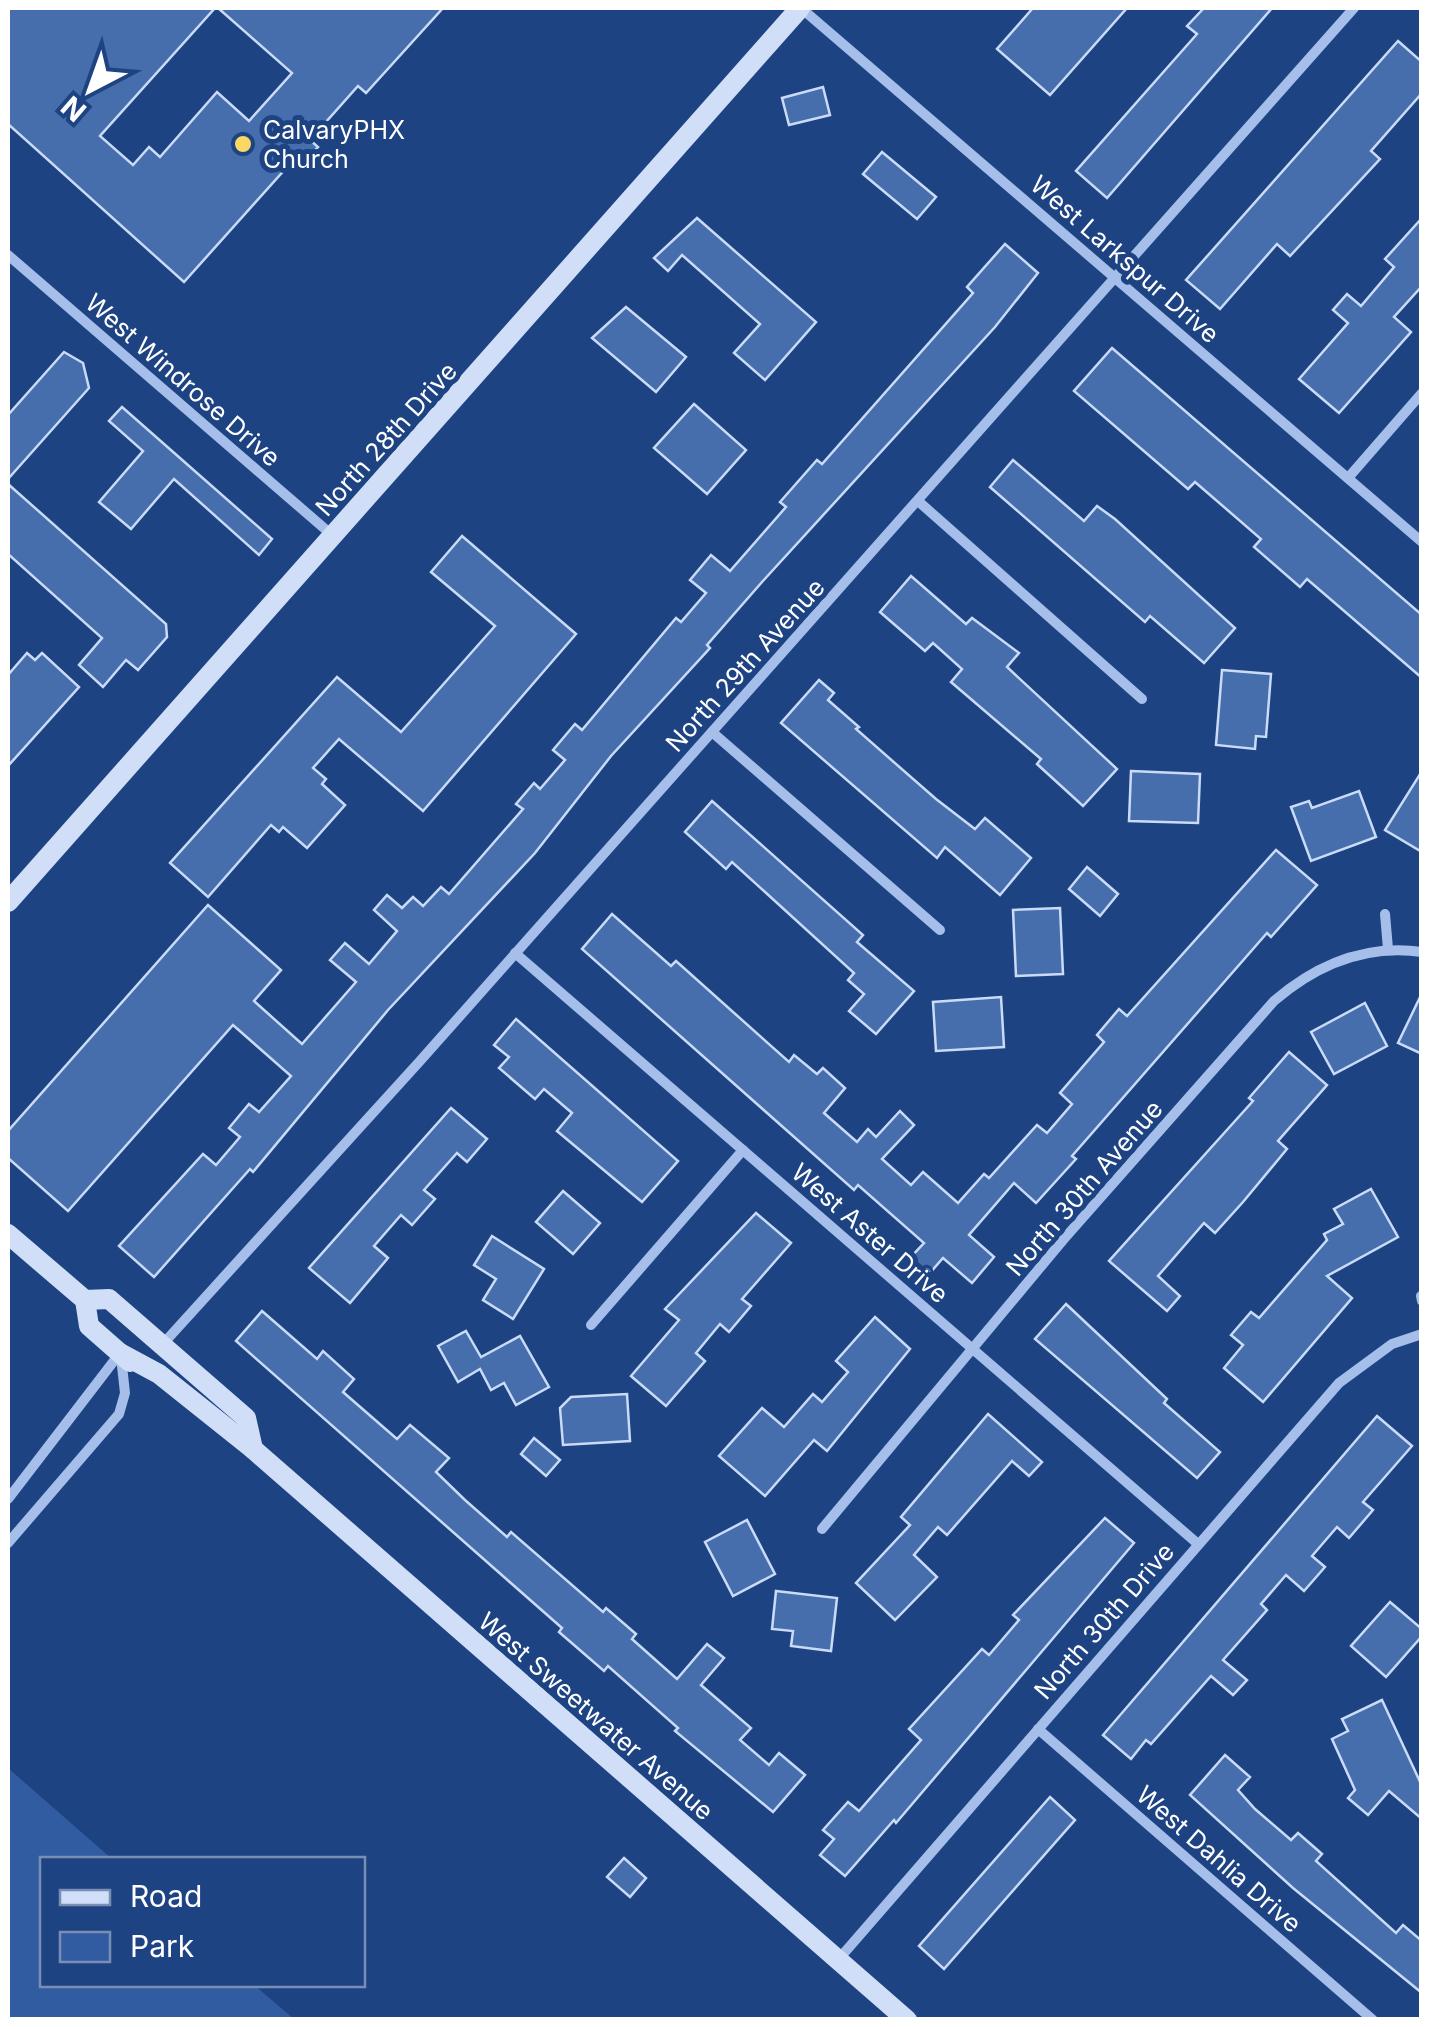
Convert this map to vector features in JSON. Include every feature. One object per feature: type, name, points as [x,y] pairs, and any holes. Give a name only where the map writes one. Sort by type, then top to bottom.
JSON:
[{"type":"street","name":"West Larkspur Drive","points":[[800,8],[1422,542]]},
{"type":"street","name":"North 28th Drive","points":[[8,902],[800,8]]},
{"type":"street","name":"North 29th Avenue","points":[[162,1344],[516,953],[1354,8]]},
{"type":"street","name":"West Windrose Drive","points":[[8,255],[333,536]]},
{"type":"street","points":[[1348,478],[1422,393]]},
{"type":"street","points":[[918,500],[1142,699]]},
{"type":"street","points":[[712,732],[940,930]]},
{"type":"street","points":[[1385,914],[1388,949]]},
{"type":"street","name":"North 30th Avenue","points":[[822,1529],[1274,1001],[1291,986],[1339,960],[1388,949],[1422,952]]},
{"type":"street","name":"West Aster Drive","points":[[516,953],[1198,1544]]},
{"type":"street","points":[[591,1325],[743,1150]]},
{"type":"street","points":[[8,1234],[86,1300],[109,1299],[126,1382],[119,1414],[8,1543]]},
{"type":"street","name":"West Sweetwater Avenue","points":[[109,1299],[246,1418],[253,1449]]},
{"type":"street","points":[[86,1300],[88,1326],[120,1353]]},
{"type":"street","name":"North 30th Drive","points":[[838,1960],[1338,1383],[1392,1344],[1422,1334]]},
{"type":"street","points":[[8,1499],[120,1353],[162,1344],[160,1382]]},
{"type":"street","name":"West Sweetwater Avenue","points":[[120,1353],[160,1382],[222,1440],[253,1449],[907,2020]]},
{"type":"street","name":"West Dahlia Drive","points":[[1038,1729],[1374,2020]]},
{"type":"green space","points":[[8,1768],[110,1857],[40,1857],[40,1987],[256,1987],[294,2019],[8,2019]]},
{"type":"building","points":[[8,8],[215,8],[100,136],[133,165],[149,147],[160,157],[217,92],[249,121],[292,73],[218,8],[443,8],[366,93],[358,86],[310,140],[318,147],[304,162],[297,156],[184,282],[8,124]]},
{"type":"building","points":[[1033,8],[1127,8],[1050,95],[997,49]]},
{"type":"building","points":[[1204,8],[1272,8],[1107,198],[1076,171],[1197,34],[1187,26]]},
{"type":"building","points":[[1398,41],[1422,62],[1422,93],[1371,151],[1380,159],[1290,256],[1277,244],[1220,309],[1186,280]]},
{"type":"building","points":[[823,87],[830,115],[789,125],[782,98]]},
{"type":"building","points":[[882,152],[936,197],[917,219],[863,174]]},
{"type":"building","points":[[697,218],[816,322],[765,380],[734,353],[760,324],[682,255],[668,271],[654,258]]},
{"type":"building","points":[[1422,218],[1422,286],[1394,317],[1411,332],[1339,413],[1299,379],[1348,323],[1333,310],[1347,294],[1361,306],[1394,267],[1385,259]]},
{"type":"building","points":[[1005,244],[1038,273],[995,327],[762,582],[707,645],[710,648],[611,756],[535,853],[388,1010],[253,1172],[250,1169],[154,1277],[119,1246],[203,1154],[216,1165],[240,1137],[229,1128],[249,1104],[259,1112],[291,1076],[233,1025],[68,1211],[8,1158],[8,1131],[208,905],[281,970],[254,1001],[302,1044],[356,982],[330,960],[345,943],[369,964],[397,931],[374,910],[387,895],[402,908],[413,897],[423,906],[441,887],[449,894],[523,809],[516,804],[534,783],[540,789],[565,760],[553,750],[575,724],[582,730],[676,618],[681,622],[706,593],[690,580],[711,555],[730,571],[786,507],[780,502],[817,460],[822,464],[973,293],[967,287]]},
{"type":"building","points":[[626,307],[686,357],[656,392],[592,338]]},
{"type":"building","points":[[1112,348],[1422,615],[1422,678],[1307,579],[1300,587],[1254,547],[1261,539],[1195,482],[1188,489],[1074,391]]},
{"type":"building","points":[[64,352],[83,363],[89,388],[8,479],[8,415]]},
{"type":"building","points":[[694,404],[746,450],[707,494],[654,448]]},
{"type":"building","points":[[122,407],[272,539],[259,555],[174,479],[131,529],[99,502],[143,451],[109,421]]},
{"type":"building","points":[[1013,460],[1084,521],[1097,506],[1115,519],[1235,628],[1204,663],[1150,616],[1145,622],[990,487]]},
{"type":"building","points":[[8,484],[166,624],[167,637],[138,670],[126,660],[103,687],[79,665],[102,638],[8,554]]},
{"type":"building","points":[[462,536],[576,634],[423,811],[339,739],[313,768],[326,779],[322,784],[345,805],[307,848],[283,827],[279,832],[271,825],[208,897],[170,863],[337,677],[401,732],[495,626],[431,572]]},
{"type":"building","points":[[911,576],[966,624],[972,618],[1019,653],[1007,667],[1117,769],[1083,806],[1037,764],[1041,759],[951,682],[962,669],[933,643],[925,651],[880,612]]},
{"type":"building","points":[[27,653],[35,660],[42,653],[79,687],[8,766],[8,675]]},
{"type":"building","points":[[1222,670],[1271,674],[1266,737],[1256,736],[1255,749],[1216,745]]},
{"type":"building","points":[[819,680],[834,693],[828,700],[859,727],[856,729],[936,799],[975,829],[985,818],[1031,858],[1000,895],[945,847],[937,858],[781,723]]},
{"type":"building","points":[[1131,771],[1200,774],[1198,823],[1129,821]]},
{"type":"building","points":[[1422,771],[1422,852],[1385,830]]},
{"type":"building","points":[[1359,791],[1376,837],[1311,861],[1291,807],[1309,801],[1312,808]]},
{"type":"building","points":[[712,801],[863,935],[857,942],[914,991],[876,1034],[849,1011],[864,994],[848,980],[854,973],[732,862],[726,869],[685,832]]},
{"type":"building","points":[[1276,850],[1317,885],[1271,937],[1267,933],[1072,1156],[1076,1159],[1036,1203],[1014,1183],[969,1235],[994,1257],[972,1283],[943,1258],[929,1274],[910,1258],[924,1243],[858,1185],[854,1190],[582,949],[612,914],[671,966],[676,961],[789,1062],[794,1055],[817,1074],[823,1068],[845,1088],[824,1113],[857,1142],[868,1129],[876,1137],[900,1111],[914,1125],[882,1159],[911,1185],[923,1172],[958,1203],[984,1174],[989,1178],[1037,1125],[1047,1133],[1072,1104],[1060,1093],[1104,1042],[1097,1035],[1119,1009],[1127,1016]]},
{"type":"building","points":[[1087,867],[1118,894],[1100,916],[1069,889]]},
{"type":"building","points":[[1060,908],[1063,974],[1016,976],[1013,910]]},
{"type":"building","points":[[1422,993],[1422,1054],[1398,1043]]},
{"type":"building","points":[[1001,997],[1004,1047],[936,1051],[933,1002]]},
{"type":"building","points":[[1365,1003],[1387,1046],[1334,1074],[1311,1032]]},
{"type":"building","points":[[516,1019],[678,1161],[642,1202],[557,1131],[572,1113],[544,1089],[535,1099],[499,1068],[509,1057],[494,1045]]},
{"type":"building","points":[[1289,1052],[1327,1085],[1278,1141],[1287,1149],[1243,1202],[1215,1233],[1204,1223],[1158,1276],[1180,1296],[1167,1311],[1109,1261],[1253,1101],[1249,1098]]},
{"type":"building","points":[[451,1108],[487,1139],[467,1162],[457,1153],[424,1190],[435,1199],[412,1225],[401,1215],[374,1246],[388,1258],[350,1303],[309,1268]]},
{"type":"building","points":[[1371,1189],[1398,1237],[1327,1276],[1352,1298],[1263,1402],[1224,1368],[1243,1345],[1231,1335],[1251,1312],[1259,1318],[1327,1240],[1324,1234],[1343,1224],[1334,1209]]},
{"type":"building","points":[[563,1191],[600,1223],[573,1254],[536,1222]]},
{"type":"building","points":[[756,1213],[791,1243],[742,1299],[751,1306],[729,1332],[720,1324],[696,1353],[705,1361],[666,1406],[631,1376],[679,1320],[665,1309]]},
{"type":"building","points":[[492,1236],[544,1269],[513,1319],[483,1300],[496,1279],[474,1265]]},
{"type":"building","points":[[1066,1304],[1167,1399],[1164,1403],[1220,1452],[1197,1478],[1035,1339]]},
{"type":"building","points":[[262,1311],[317,1359],[323,1351],[354,1379],[343,1392],[397,1439],[410,1425],[449,1458],[436,1472],[507,1537],[511,1532],[603,1612],[606,1608],[636,1634],[632,1639],[677,1679],[707,1644],[724,1658],[701,1685],[751,1728],[740,1740],[769,1765],[779,1753],[805,1775],[773,1812],[675,1731],[678,1728],[608,1666],[604,1671],[559,1632],[562,1628],[236,1341]]},
{"type":"building","points":[[875,1317],[910,1349],[827,1451],[814,1440],[765,1496],[719,1456],[762,1408],[784,1427],[813,1394],[822,1402],[848,1372],[836,1361]]},
{"type":"building","points":[[466,1331],[481,1357],[520,1336],[549,1387],[516,1405],[504,1383],[491,1390],[480,1369],[458,1382],[438,1346]]},
{"type":"building","points":[[627,1394],[630,1441],[563,1445],[560,1408],[571,1397]]},
{"type":"building","points":[[988,1414],[1042,1462],[1029,1476],[1012,1461],[947,1535],[938,1527],[914,1555],[937,1577],[895,1620],[856,1583],[910,1525],[901,1517]]},
{"type":"building","points":[[1377,1416],[1412,1446],[1363,1502],[1373,1510],[1349,1538],[1337,1527],[1312,1556],[1325,1567],[1304,1591],[1286,1575],[1261,1604],[1267,1610],[1223,1660],[1247,1680],[1233,1695],[1211,1676],[1151,1744],[1146,1740],[1131,1759],[1103,1735]]},
{"type":"building","points":[[534,1438],[560,1460],[546,1476],[521,1454]]},
{"type":"building","points":[[1105,1518],[1134,1543],[896,1823],[894,1820],[845,1876],[820,1855],[834,1839],[823,1830],[848,1802],[859,1811],[921,1740],[909,1729],[982,1649],[989,1655],[1019,1620],[1013,1615]]},
{"type":"building","points":[[747,1520],[775,1574],[733,1596],[705,1542]]},
{"type":"building","points":[[776,1591],[837,1598],[831,1651],[791,1646],[793,1631],[772,1629]]},
{"type":"building","points":[[1390,1602],[1422,1629],[1422,1636],[1386,1677],[1351,1646]]},
{"type":"building","points":[[1382,1700],[1422,1786],[1422,1819],[1389,1791],[1368,1815],[1348,1798],[1355,1790],[1332,1739],[1348,1731],[1342,1719]]},
{"type":"building","points":[[1225,1755],[1250,1777],[1238,1790],[1255,1809],[1291,1840],[1298,1833],[1322,1854],[1316,1861],[1396,1933],[1403,1925],[1422,1941],[1422,1993],[1293,1888],[1190,1795]]},
{"type":"building","points":[[1050,1797],[1075,1820],[944,1969],[919,1946]]},
{"type":"building","points":[[624,1858],[646,1878],[630,1897],[607,1877]]},
{"type":"place","name":"CalvaryPHX Church","points":[[243,144]]}]
